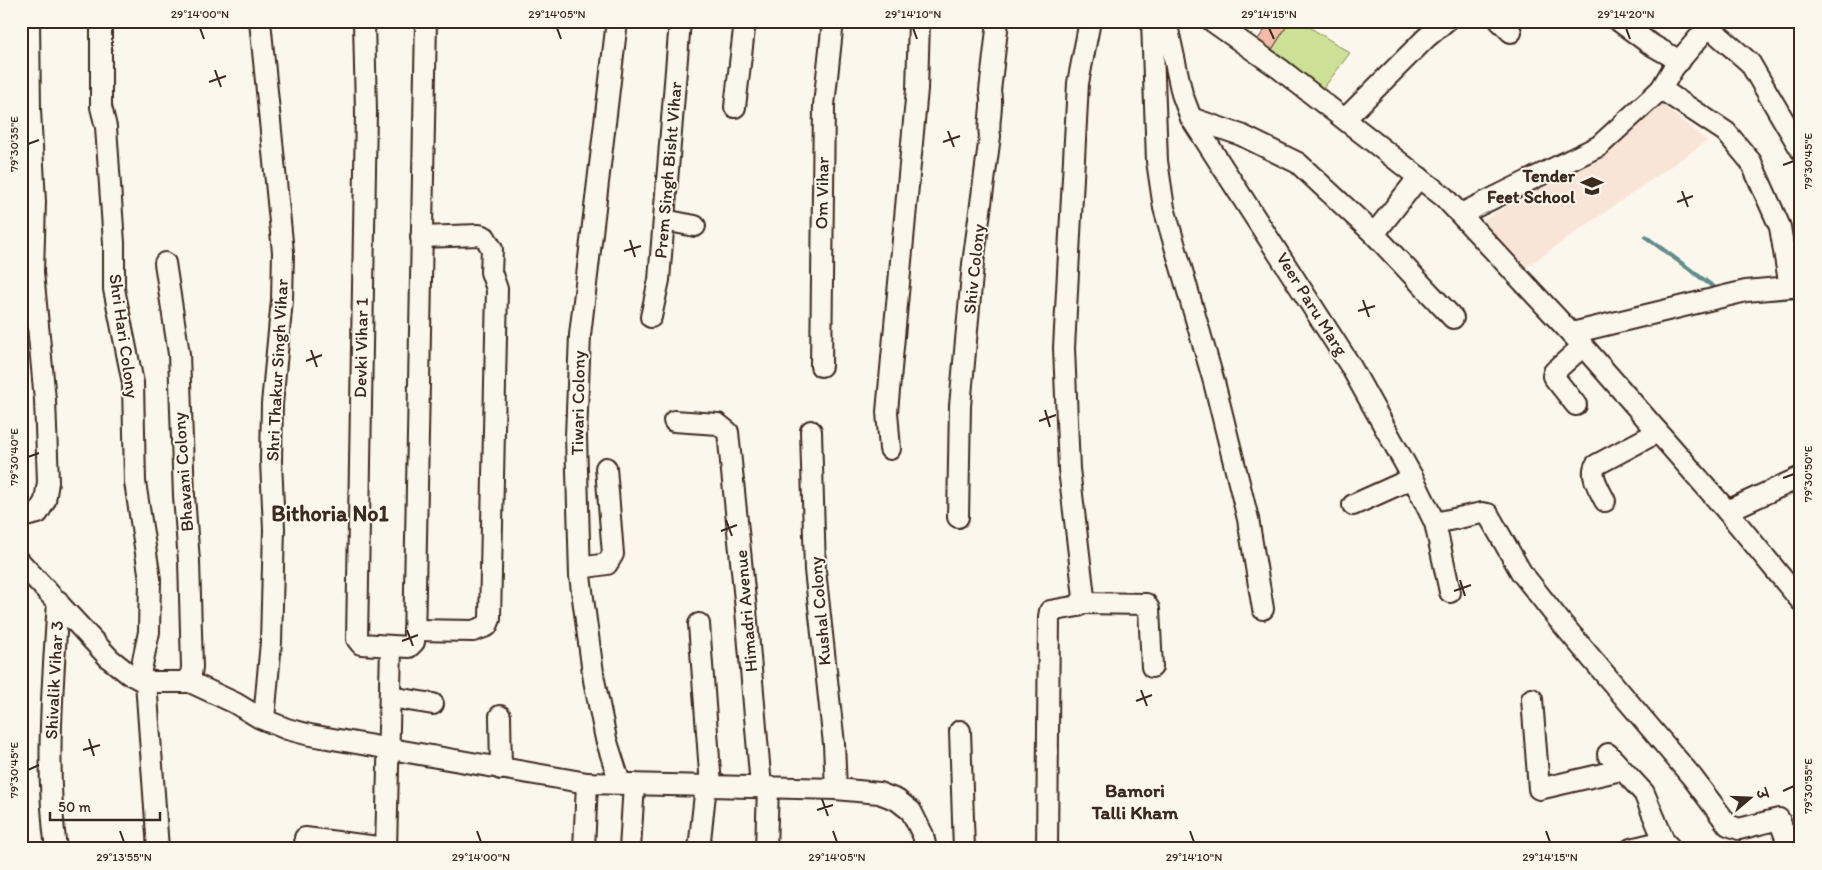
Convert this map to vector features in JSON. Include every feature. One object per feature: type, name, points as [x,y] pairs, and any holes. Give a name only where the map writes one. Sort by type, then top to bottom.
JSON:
[{"type":"street","points":[[21,517],[38,513],[45,501],[48,482],[45,400],[33,272],[35,202],[30,110],[29,21]]},
{"type":"street","name":"Shri Hari Colony","points":[[101,21],[102,107],[106,127],[114,243],[114,290],[133,383],[135,482],[150,579],[149,632],[142,680],[158,849]]},
{"type":"street","name":"Shri Thakur Singh Vihar","points":[[260,21],[283,252],[282,300],[272,404],[272,586],[270,659],[264,719]]},
{"type":"street","name":"Devki Vihar 1","points":[[364,21],[366,112],[357,639],[362,644],[390,647]]},
{"type":"street","points":[[305,838],[386,849],[390,647],[413,645],[414,630],[426,21]]},
{"type":"street","name":"Tiwari Colony","points":[[617,21],[580,335],[576,436],[580,568],[594,680],[606,739],[627,783]]},
{"type":"street","name":"Prem Singh Bisht Vihar","points":[[651,317],[659,280],[680,21]]},
{"type":"street","points":[[734,107],[745,21]]},
{"type":"street","name":"Om Vihar","points":[[820,366],[824,104],[833,21]]},
{"type":"street","points":[[890,449],[887,412],[917,89],[919,21]]},
{"type":"street","name":"Shiv Colony","points":[[958,517],[960,406],[974,264],[990,136],[988,128],[992,98],[990,91],[998,21]]},
{"type":"street","points":[[1082,603],[1084,597],[1068,449],[1064,348],[1078,83],[1090,21]]},
{"type":"street","points":[[1152,21],[1157,162],[1164,208],[1214,382],[1248,519],[1263,609]]},
{"type":"street","name":"Veer Paru Marg","points":[[1166,21],[1182,94],[1192,118],[1350,365],[1413,478],[1435,523],[1450,592]]},
{"type":"street","points":[[1212,21],[1345,119],[1444,197],[1577,339],[1799,594]]},
{"type":"street","points":[[1345,119],[1426,38],[1446,21]]},
{"type":"street","points":[[1619,21],[1650,44],[1680,61]]},
{"type":"street","points":[[1461,214],[1599,146],[1661,89],[1680,61],[1711,24],[1750,63],[1801,150]]},
{"type":"street","points":[[1576,404],[1553,376],[1577,339],[1739,293],[1796,287],[1780,227],[1751,162],[1726,132],[1661,89]]},
{"type":"street","points":[[1192,118],[1241,135],[1298,163],[1374,234],[1453,318]]},
{"type":"street","points":[[1374,234],[1419,177]]},
{"type":"street","points":[[664,220],[695,226]]},
{"type":"street","points":[[414,630],[473,631],[487,626],[490,619],[497,289],[491,272],[492,249],[486,237],[479,234],[421,237]]},
{"type":"street","name":"Bhavani Colony","points":[[165,263],[179,354],[181,448],[189,561],[192,667],[190,682]]},
{"type":"street","name":"Himadri Avenue","points":[[674,422],[718,424],[728,432],[764,787],[766,849]]},
{"type":"street","name":"Kushal Colony","points":[[811,431],[815,570],[834,744],[836,789]]},
{"type":"street","points":[[1605,501],[1593,474],[1593,469],[1596,465],[1658,432]]},
{"type":"street","points":[[580,568],[607,564],[613,554],[606,468]]},
{"type":"street","points":[[1727,511],[1801,477]]},
{"type":"street","points":[[1354,506],[1413,478]]},
{"type":"street","points":[[1435,523],[1482,513],[1488,514],[1521,572],[1559,620],[1692,777],[1728,825],[1739,829],[1779,819],[1790,849]]},
{"type":"street","points":[[21,563],[110,659],[142,680],[190,682],[235,702],[264,719],[287,729],[310,735],[587,783],[836,789],[879,793],[897,800],[910,811],[923,835],[926,849]]},
{"type":"street","name":"Shivalik Vihar 3","points":[[56,849],[52,822],[51,750],[58,601]]},
{"type":"street","points":[[1047,849],[1048,617],[1050,611],[1078,606],[1082,603],[1146,604],[1149,609],[1152,667]]},
{"type":"street","points":[[699,624],[709,786],[699,849]]},
{"type":"street","points":[[390,697],[433,704]]},
{"type":"street","points":[[1532,699],[1540,789],[1621,770]]},
{"type":"street","points":[[500,716],[501,769]]},
{"type":"street","points":[[960,731],[964,849]]},
{"type":"street","points":[[1608,754],[1644,793],[1667,845],[1632,849]]},
{"type":"street","points":[[584,849],[587,783]]},
{"type":"street","points":[[627,783],[630,849]]},
{"type":"shaded area","name":"Tender Feet School","points":[[1662,104],[1707,141],[1522,270],[1478,223],[1607,149]]},
{"type":"green space","points":[[1290,21],[1300,21],[1350,53],[1322,90],[1271,51]]},
{"type":"building","points":[[1272,21],[1290,21],[1271,51],[1257,40]]},
{"type":"waterway","points":[[1646,237],[1719,291]]},
{"type":"waterway","points":[[1743,300],[1801,297]]},
{"type":"place","name":"Tender Feet School","points":[[1592,186]]},
{"type":"district","name":"Bithoria No1","points":[[330,513]]},
{"type":"district","name":"Bamori Talli Kham","points":[[1135,801]]}]
